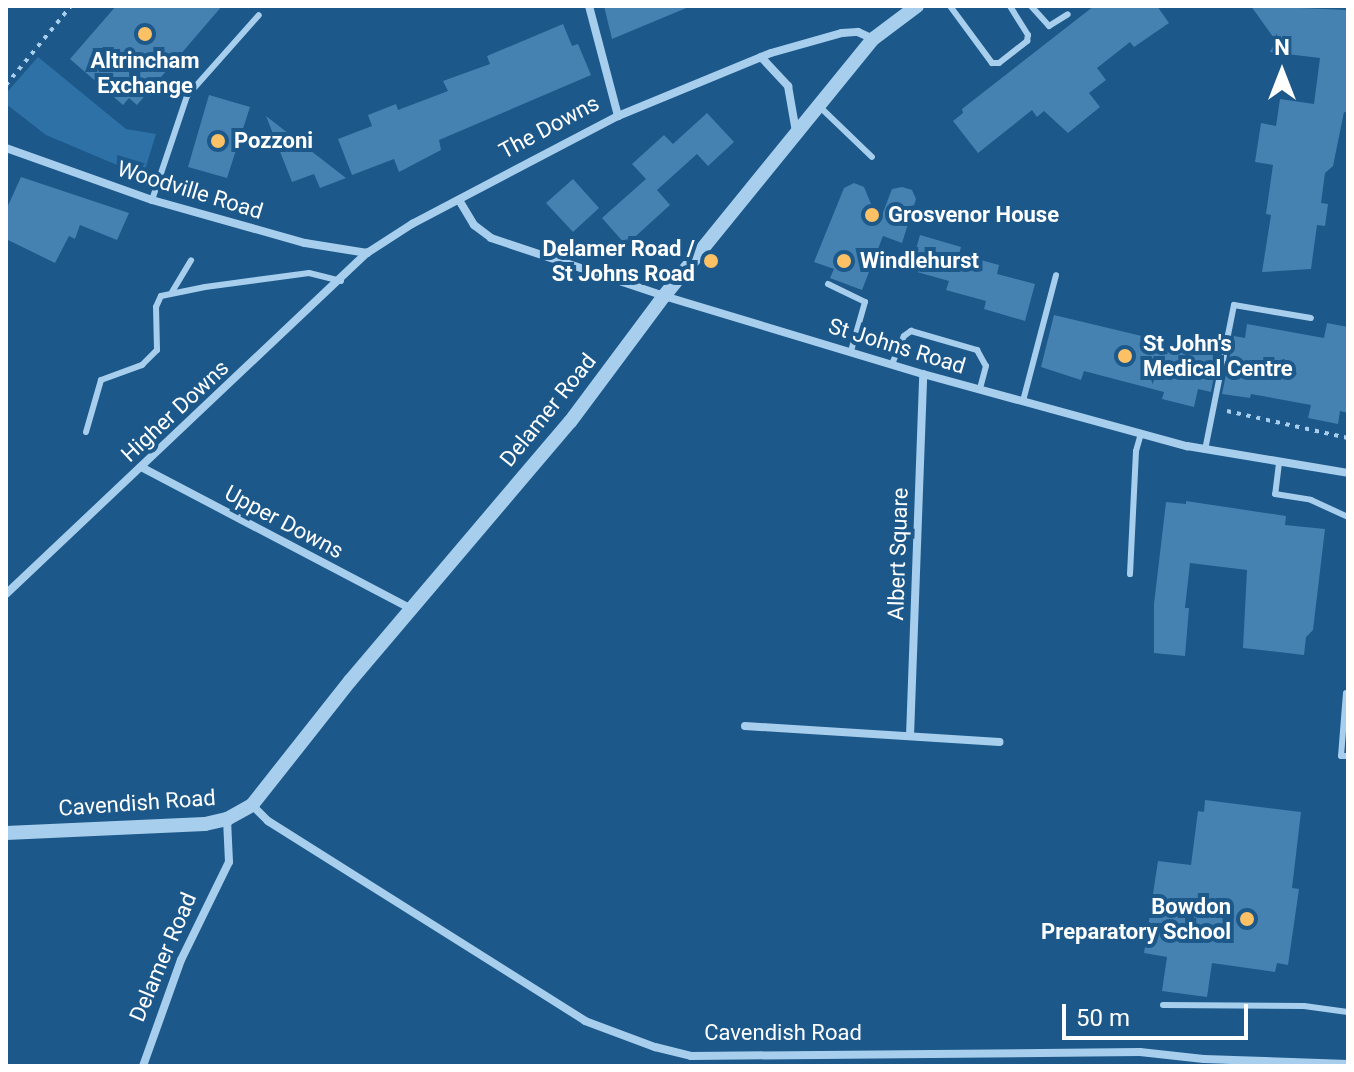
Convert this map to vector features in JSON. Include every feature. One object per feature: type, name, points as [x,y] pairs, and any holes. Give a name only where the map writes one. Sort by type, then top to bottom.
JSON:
[{"type":"street","points":[[589,6],[618,116]]},
{"type":"street","points":[[873,39],[917,6]]},
{"type":"street","name":"The Downs","points":[[367,253],[459,200],[618,116],[761,57],[842,33],[858,32],[873,39]]},
{"type":"street","name":"Delamer Road","points":[[252,805],[411,609],[570,422],[664,296],[873,39]]},
{"type":"street","points":[[761,57],[788,86],[796,133]]},
{"type":"street","name":"Woodville Road","points":[[6,148],[152,200],[305,243],[367,253]]},
{"type":"street","name":"St Johns Road","points":[[459,200],[474,225],[491,238],[664,296],[923,374],[1141,434],[1205,450],[1348,473]]},
{"type":"street","name":"Higher Downs","points":[[6,594],[341,281],[367,253]]},
{"type":"street","name":"Albert Square","points":[[910,736],[923,374]]},
{"type":"street","name":"Upper Downs","points":[[141,467],[411,609]]},
{"type":"street","points":[[745,726],[999,742]]},
{"type":"street","name":"Cavendish Road","points":[[6,833],[205,824],[227,819],[252,805],[268,821],[585,1021],[655,1047],[691,1056],[748,1058],[1140,1052],[1204,1059],[1348,1064]]},
{"type":"street","name":"Delamer Road","points":[[143,1066],[181,960],[229,862],[227,819]]},
{"type":"street","points":[[936,1066],[939,1053]]},
{"type":"lane","points":[[950,6],[992,63],[999,63],[1027,41],[1028,35],[1010,6]]},
{"type":"lane","points":[[1031,6],[1049,26],[1068,14]]},
{"type":"lane","points":[[152,200],[187,96],[259,15]]},
{"type":"lane","points":[[818,105],[872,157]]},
{"type":"lane","points":[[172,292],[191,260]]},
{"type":"lane","points":[[86,432],[101,380],[133,369],[152,358],[159,341],[156,307],[161,296],[309,273],[341,281]]},
{"type":"lane","points":[[1023,401],[1056,275]]},
{"type":"lane","points":[[828,284],[865,302],[851,351]]},
{"type":"lane","points":[[1205,450],[1234,305],[1311,318]]},
{"type":"lane","points":[[892,364],[904,336],[911,331],[977,350],[986,366],[980,389]]},
{"type":"lane","points":[[1130,574],[1136,451],[1141,434]]},
{"type":"lane","points":[[1279,463],[1275,494],[1311,500],[1348,517]]},
{"type":"lane","points":[[1346,693],[1341,756],[1348,756]]},
{"type":"lane","points":[[1163,1005],[1304,1006],[1348,1012]]},
{"type":"path","points":[[6,85],[71,6]]},
{"type":"path","points":[[1213,408],[1348,438]]},
{"type":"shaded area","points":[[38,57],[126,129],[156,134],[143,176],[46,135],[6,104],[8,91]]},
{"type":"building","name":"Altrincham Exchange","points":[[116,6],[222,6],[137,105],[129,98],[123,105],[70,59]]},
{"type":"building","points":[[604,6],[691,6],[612,39]]},
{"type":"building","points":[[1094,6],[1157,6],[1169,23],[1134,47],[1130,42],[1097,68],[1106,80],[1089,93],[1100,107],[1068,133],[1044,111],[1037,117],[1032,110],[978,153],[953,121],[963,113],[962,109]]},
{"type":"building","points":[[1251,6],[1348,10],[1348,113],[1344,112],[1333,166],[1325,173],[1321,203],[1328,204],[1325,226],[1317,225],[1311,269],[1262,272],[1271,215],[1266,214],[1273,165],[1255,162],[1261,123],[1276,126],[1280,99],[1314,104],[1320,58],[1270,52],[1276,41]]},
{"type":"building","points":[[563,24],[572,46],[578,44],[591,75],[439,140],[441,150],[399,172],[394,159],[352,175],[338,139],[372,126],[368,115],[396,104],[398,110],[448,91],[443,81],[490,64],[487,56]]},
{"type":"building","name":"Pozzoni","points":[[209,95],[250,107],[227,178],[188,167]]},
{"type":"building","points":[[707,113],[734,142],[708,166],[697,154],[657,190],[670,205],[626,245],[602,218],[646,179],[632,164],[664,135],[673,144]]},
{"type":"building","points":[[266,116],[346,178],[320,188],[314,174],[292,182]]},
{"type":"building","points":[[21,177],[129,213],[117,240],[80,225],[75,239],[69,236],[55,263],[6,239],[6,210]]},
{"type":"building","points":[[573,179],[599,208],[573,232],[546,203]]},
{"type":"building","points":[[854,183],[864,187],[879,223],[892,189],[902,187],[912,190],[916,199],[902,243],[883,236],[862,290],[830,278],[834,269],[814,262],[844,188]]},
{"type":"building","points":[[920,235],[961,247],[959,254],[999,265],[997,274],[1035,284],[1025,321],[984,309],[986,301],[946,290],[949,281],[910,270]]},
{"type":"building","name":"St John's Medical Centre","points":[[1054,315],[1175,344],[1177,337],[1219,348],[1211,392],[1198,389],[1194,407],[1162,399],[1164,392],[1084,371],[1081,380],[1041,367]]},
{"type":"building","points":[[1327,323],[1348,327],[1348,413],[1340,411],[1338,424],[1308,418],[1311,405],[1251,394],[1250,398],[1222,394],[1234,336],[1245,338],[1247,324],[1324,338]]},
{"type":"building","points":[[1186,501],[1286,516],[1285,525],[1325,529],[1313,630],[1306,637],[1304,655],[1243,648],[1247,570],[1190,563],[1185,608],[1189,608],[1185,656],[1154,653],[1154,604],[1166,502],[1186,504]]},
{"type":"building","points":[[1205,800],[1301,812],[1292,888],[1299,889],[1288,965],[1277,963],[1275,972],[1212,963],[1207,997],[1162,991],[1167,957],[1144,953],[1158,861],[1191,865],[1198,811],[1204,812]]},
{"type":"place","name":"Altrincham Exchange","points":[[145,34]]},
{"type":"place","name":"Pozzoni","points":[[218,141]]},
{"type":"place","name":"Grosvenor House","points":[[872,215]]},
{"type":"place","name":"Delamer Road / St Johns Road","points":[[711,261]]},
{"type":"place","name":"Windlehurst","points":[[844,261]]},
{"type":"place","name":"St John's Medical Centre","points":[[1125,356]]},
{"type":"place","name":"Bowdon Preparatory School","points":[[1247,919]]}]
